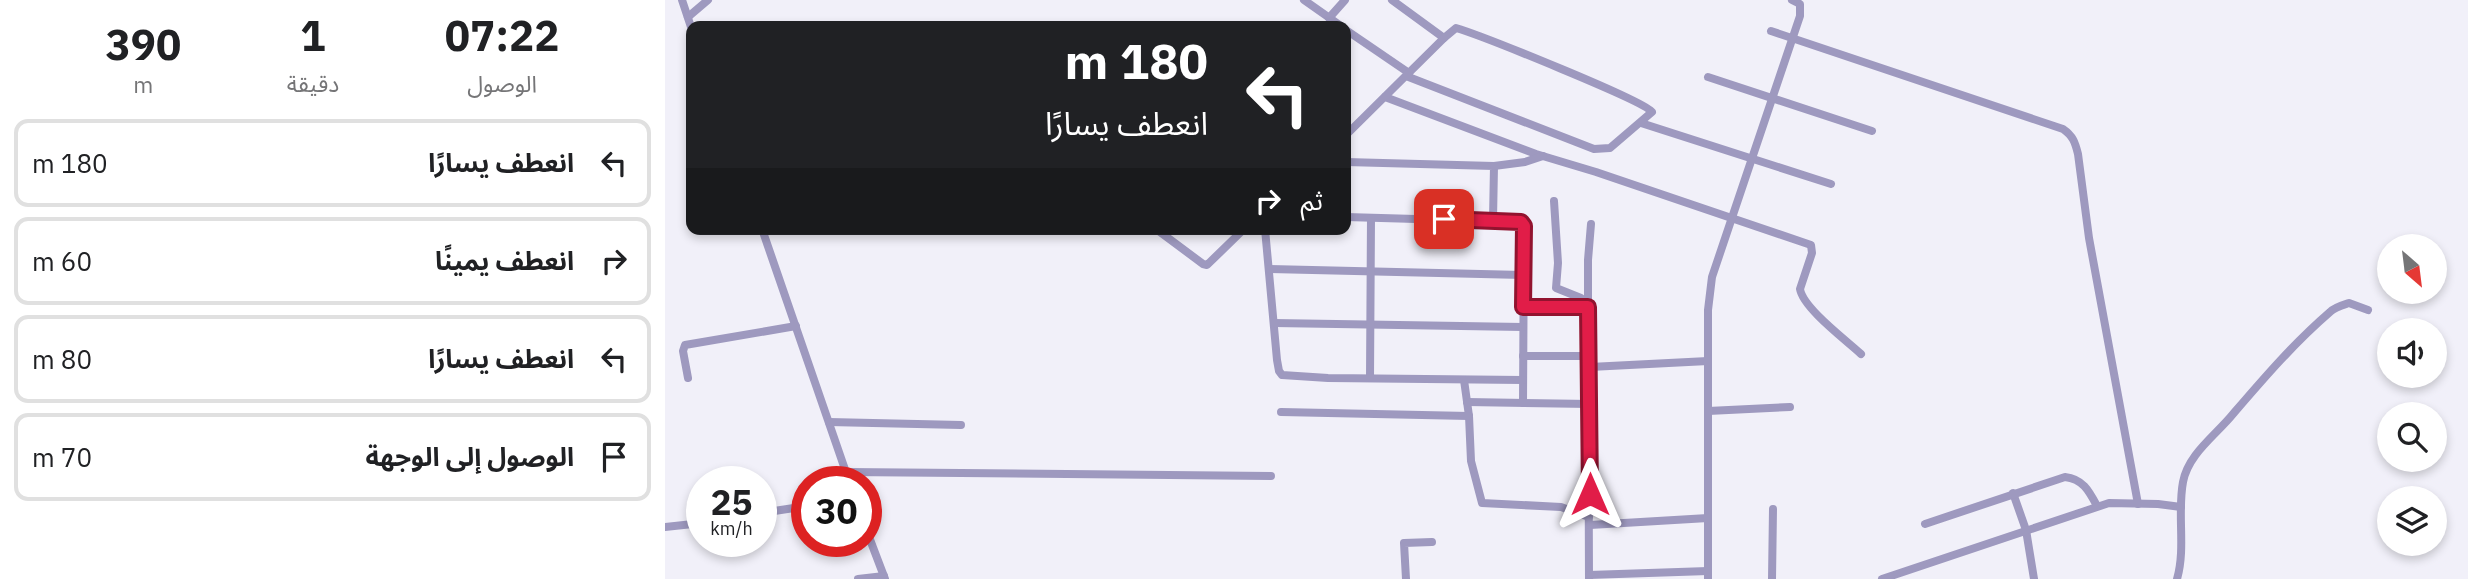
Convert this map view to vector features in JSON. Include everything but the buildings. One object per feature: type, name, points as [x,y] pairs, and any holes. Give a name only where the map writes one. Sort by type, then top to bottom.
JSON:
[{"type":"street","points":[[682,0],[689,21]]},
{"type":"street","points":[[688,17],[708,0]]},
{"type":"street","points":[[1304,0],[1334,21]]},
{"type":"street","points":[[1329,18],[1345,0]]},
{"type":"street","points":[[1392,0],[1444,38]]},
{"type":"street","points":[[1591,224],[1586,307],[1590,356],[1589,577],[1708,575],[1708,310],[1712,277],[1793,38],[1801,9],[1800,4],[1793,0]]},
{"type":"street","points":[[1351,34],[1408,75],[1594,149],[1610,148],[1651,115],[1652,110],[1620,93],[1454,29],[1408,75],[1351,130]]},
{"type":"street","points":[[1771,31],[2063,129],[2071,134],[2078,154],[2089,238],[2138,504]]},
{"type":"street","points":[[1708,77],[1873,131]]},
{"type":"street","points":[[1385,97],[1543,156],[1811,245],[1812,253],[1800,294],[1861,354]]},
{"type":"street","points":[[1641,123],[1831,184]]},
{"type":"street","points":[[1351,162],[1494,166],[1525,162],[1543,156]]},
{"type":"street","points":[[1493,220],[1494,166]]},
{"type":"street","points":[[1554,201],[1558,263],[1556,288],[1581,298],[1586,307]]},
{"type":"street","points":[[1351,217],[1493,220],[1517,221],[1523,224],[1523,403]]},
{"type":"street","points":[[1370,378],[1371,218]]},
{"type":"street","points":[[764,235],[844,466]]},
{"type":"street","points":[[1164,235],[1203,264],[1215,259],[1237,235]]},
{"type":"street","points":[[1266,235],[1277,360],[1282,375],[1523,380]]},
{"type":"street","points":[[1269,269],[1523,275]]},
{"type":"street","points":[[2177,579],[2181,554],[2183,482],[2187,467],[2264,377],[2332,310],[2350,303],[2368,310]]},
{"type":"street","points":[[1523,307],[1586,307]]},
{"type":"street","points":[[1274,323],[1523,327]]},
{"type":"street","points":[[688,378],[683,351],[685,345],[796,326]]},
{"type":"street","points":[[1523,356],[1590,356]]},
{"type":"street","points":[[1590,367],[1708,361]]},
{"type":"street","points":[[1464,380],[1471,461],[1482,503],[1561,507],[1590,521],[1708,518]]},
{"type":"street","points":[[1467,402],[1590,404]]},
{"type":"street","points":[[1708,411],[1790,408]]},
{"type":"street","points":[[1281,412],[1469,416]]},
{"type":"street","points":[[829,422],[961,425]]},
{"type":"street","points":[[882,477],[1271,476]]},
{"type":"street","points":[[1925,524],[2065,477],[2075,478],[2083,483],[2097,506]]},
{"type":"street","points":[[2013,494],[2027,530],[2033,579]]},
{"type":"street","points":[[1882,579],[2109,503],[2181,507]]},
{"type":"street","points":[[1772,579],[1773,509]]},
{"type":"street","points":[[665,527],[686,525]]},
{"type":"street","points":[[1406,579],[1404,542],[1432,542]]},
{"type":"street","points":[[858,579],[885,577],[877,557]]},
{"type":"route","points":[[1444,219],[1521,222],[1524,226],[1523,307],[1588,307],[1590,494]]}]
